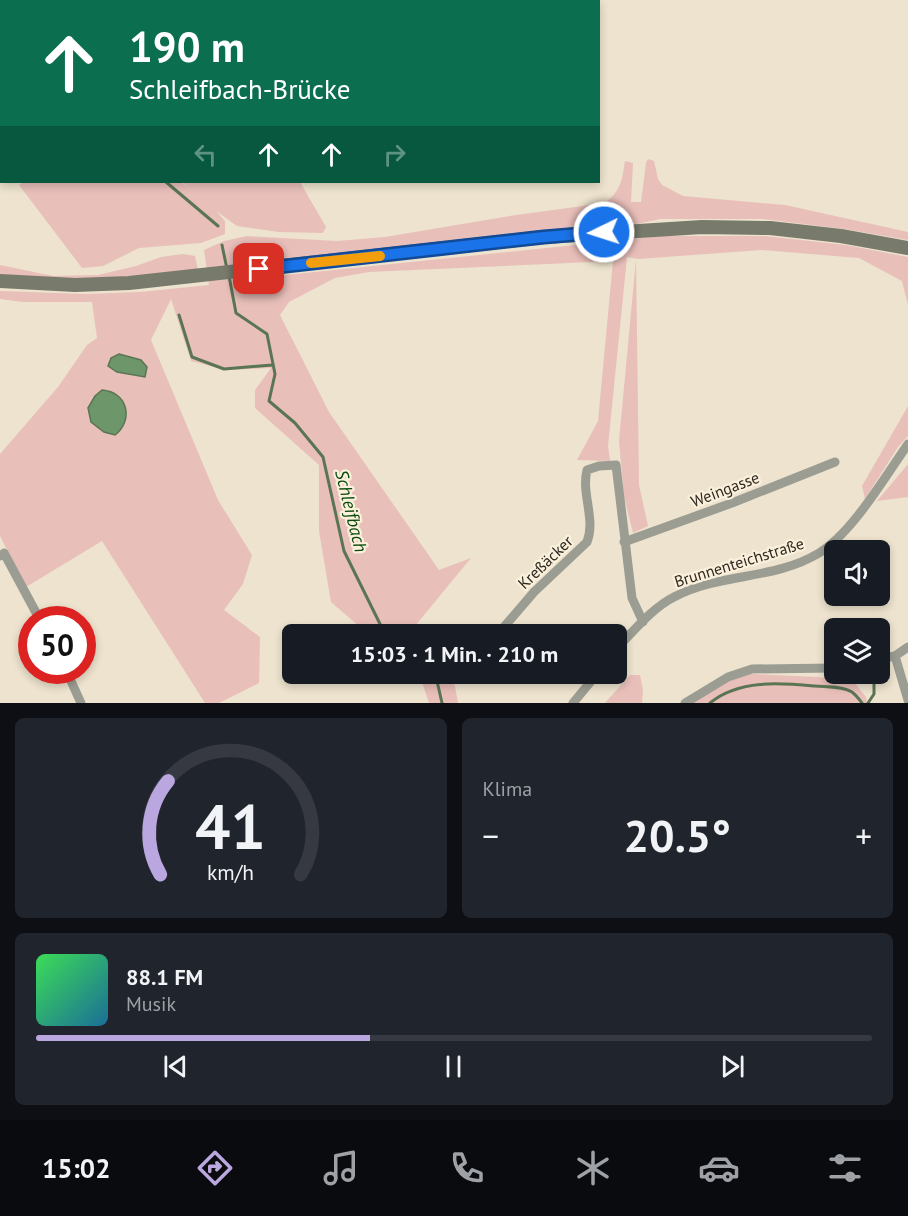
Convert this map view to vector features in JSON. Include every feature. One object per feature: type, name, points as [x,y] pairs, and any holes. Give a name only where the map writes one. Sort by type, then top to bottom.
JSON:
[{"type":"main road","points":[[0,281],[75,285],[129,283],[544,237],[702,227],[770,228],[841,236],[908,248]]},
{"type":"street","name":"Brunnenteichstraße","points":[[627,638],[658,607],[690,589],[775,570],[796,564],[819,553],[848,529],[908,444]]},
{"type":"street","name":"Weingasse","points":[[624,542],[732,503],[835,462]]},
{"type":"street","name":"Kreßäcker","points":[[507,624],[534,592],[587,542],[591,532],[584,481],[586,470],[599,466],[616,465],[624,542]]},
{"type":"street","points":[[624,542],[632,598],[643,622]]},
{"type":"street","points":[[2,554],[32,606]]},
{"type":"street","points":[[890,657],[908,647]]},
{"type":"street","points":[[895,656],[908,700]]},
{"type":"street","points":[[685,703],[728,677],[752,669],[824,668]]},
{"type":"street","points":[[72,684],[81,703]]},
{"type":"street","points":[[573,703],[589,684]]},
{"type":"shaded area","points":[[648,159],[654,161],[658,179],[662,185],[683,196],[785,205],[908,232],[908,240],[763,219],[660,219],[628,226],[232,267],[238,280],[662,236],[765,236],[846,245],[908,257],[908,305],[902,281],[859,258],[761,250],[638,259],[627,257],[608,446],[610,461],[577,460],[598,421],[613,261],[369,272],[335,278],[289,302],[280,315],[329,412],[439,570],[471,558],[417,624],[356,624],[331,602],[319,531],[319,465],[255,408],[255,390],[271,368],[226,370],[191,361],[171,299],[151,340],[218,500],[252,555],[243,584],[224,610],[260,637],[259,683],[219,703],[205,703],[102,541],[26,587],[0,536],[0,454],[58,387],[87,345],[97,338],[92,302],[23,302],[0,299],[0,291],[85,294],[140,292],[209,285],[204,250],[224,241],[247,236],[337,241],[385,237],[605,203],[620,185],[625,161],[633,163],[631,202],[641,202]],"holes":[[[88,408],[127,414],[121,430],[115,435],[104,432],[91,422]]]},
{"type":"shaded area","points":[[22,183],[182,183],[188,187],[184,183],[301,183],[326,227],[323,233],[279,232],[237,226],[216,211],[225,221],[225,234],[201,243],[139,248],[103,266],[82,268],[19,185]]},
{"type":"shaded area","points":[[183,254],[195,256],[198,270],[103,280],[0,276],[0,265],[53,276],[98,275],[161,257]]},
{"type":"shaded area","points":[[636,259],[639,485],[648,526],[633,533],[624,496],[619,441]]},
{"type":"shaded area","points":[[119,354],[141,360],[147,367],[145,377],[117,372],[108,366],[111,358]]},
{"type":"shaded area","points":[[102,390],[111,392],[123,401],[125,422],[115,435],[104,432],[91,422],[88,408],[95,396]]},
{"type":"shaded area","points":[[908,406],[908,436],[898,447],[865,499],[862,486]]},
{"type":"shaded area","points":[[908,464],[908,497],[877,501]]},
{"type":"shaded area","points":[[751,674],[824,678],[824,684],[856,684],[866,697],[867,703],[693,703],[729,680]]},
{"type":"shaded area","points":[[630,675],[640,675],[643,690],[642,703],[605,703],[622,684],[627,684]]},
{"type":"shaded area","points":[[423,684],[454,684],[455,686],[458,703],[429,703]]},
{"type":"waterway","name":"Schleifbach","points":[[167,183],[218,226]]},
{"type":"waterway","name":"Schleifbach","points":[[222,245],[227,269]]},
{"type":"waterway","name":"Schleifbach","points":[[229,276],[236,313],[267,334],[275,374],[269,401],[295,423],[323,457],[344,551],[380,624]]},
{"type":"waterway","points":[[179,315],[192,357],[224,369],[272,365]]},
{"type":"waterway","name":"Schleifbach","points":[[438,684],[442,703]]},
{"type":"waterway","name":"Schleifbach","points":[[710,703],[734,690],[761,684],[844,689],[852,692],[862,703]]},
{"type":"waterway","points":[[868,703],[874,694],[874,684]]},
{"type":"slow traffic","points":[[311,263],[380,256]]},
{"type":"route","points":[[259,269],[604,232]]}]
